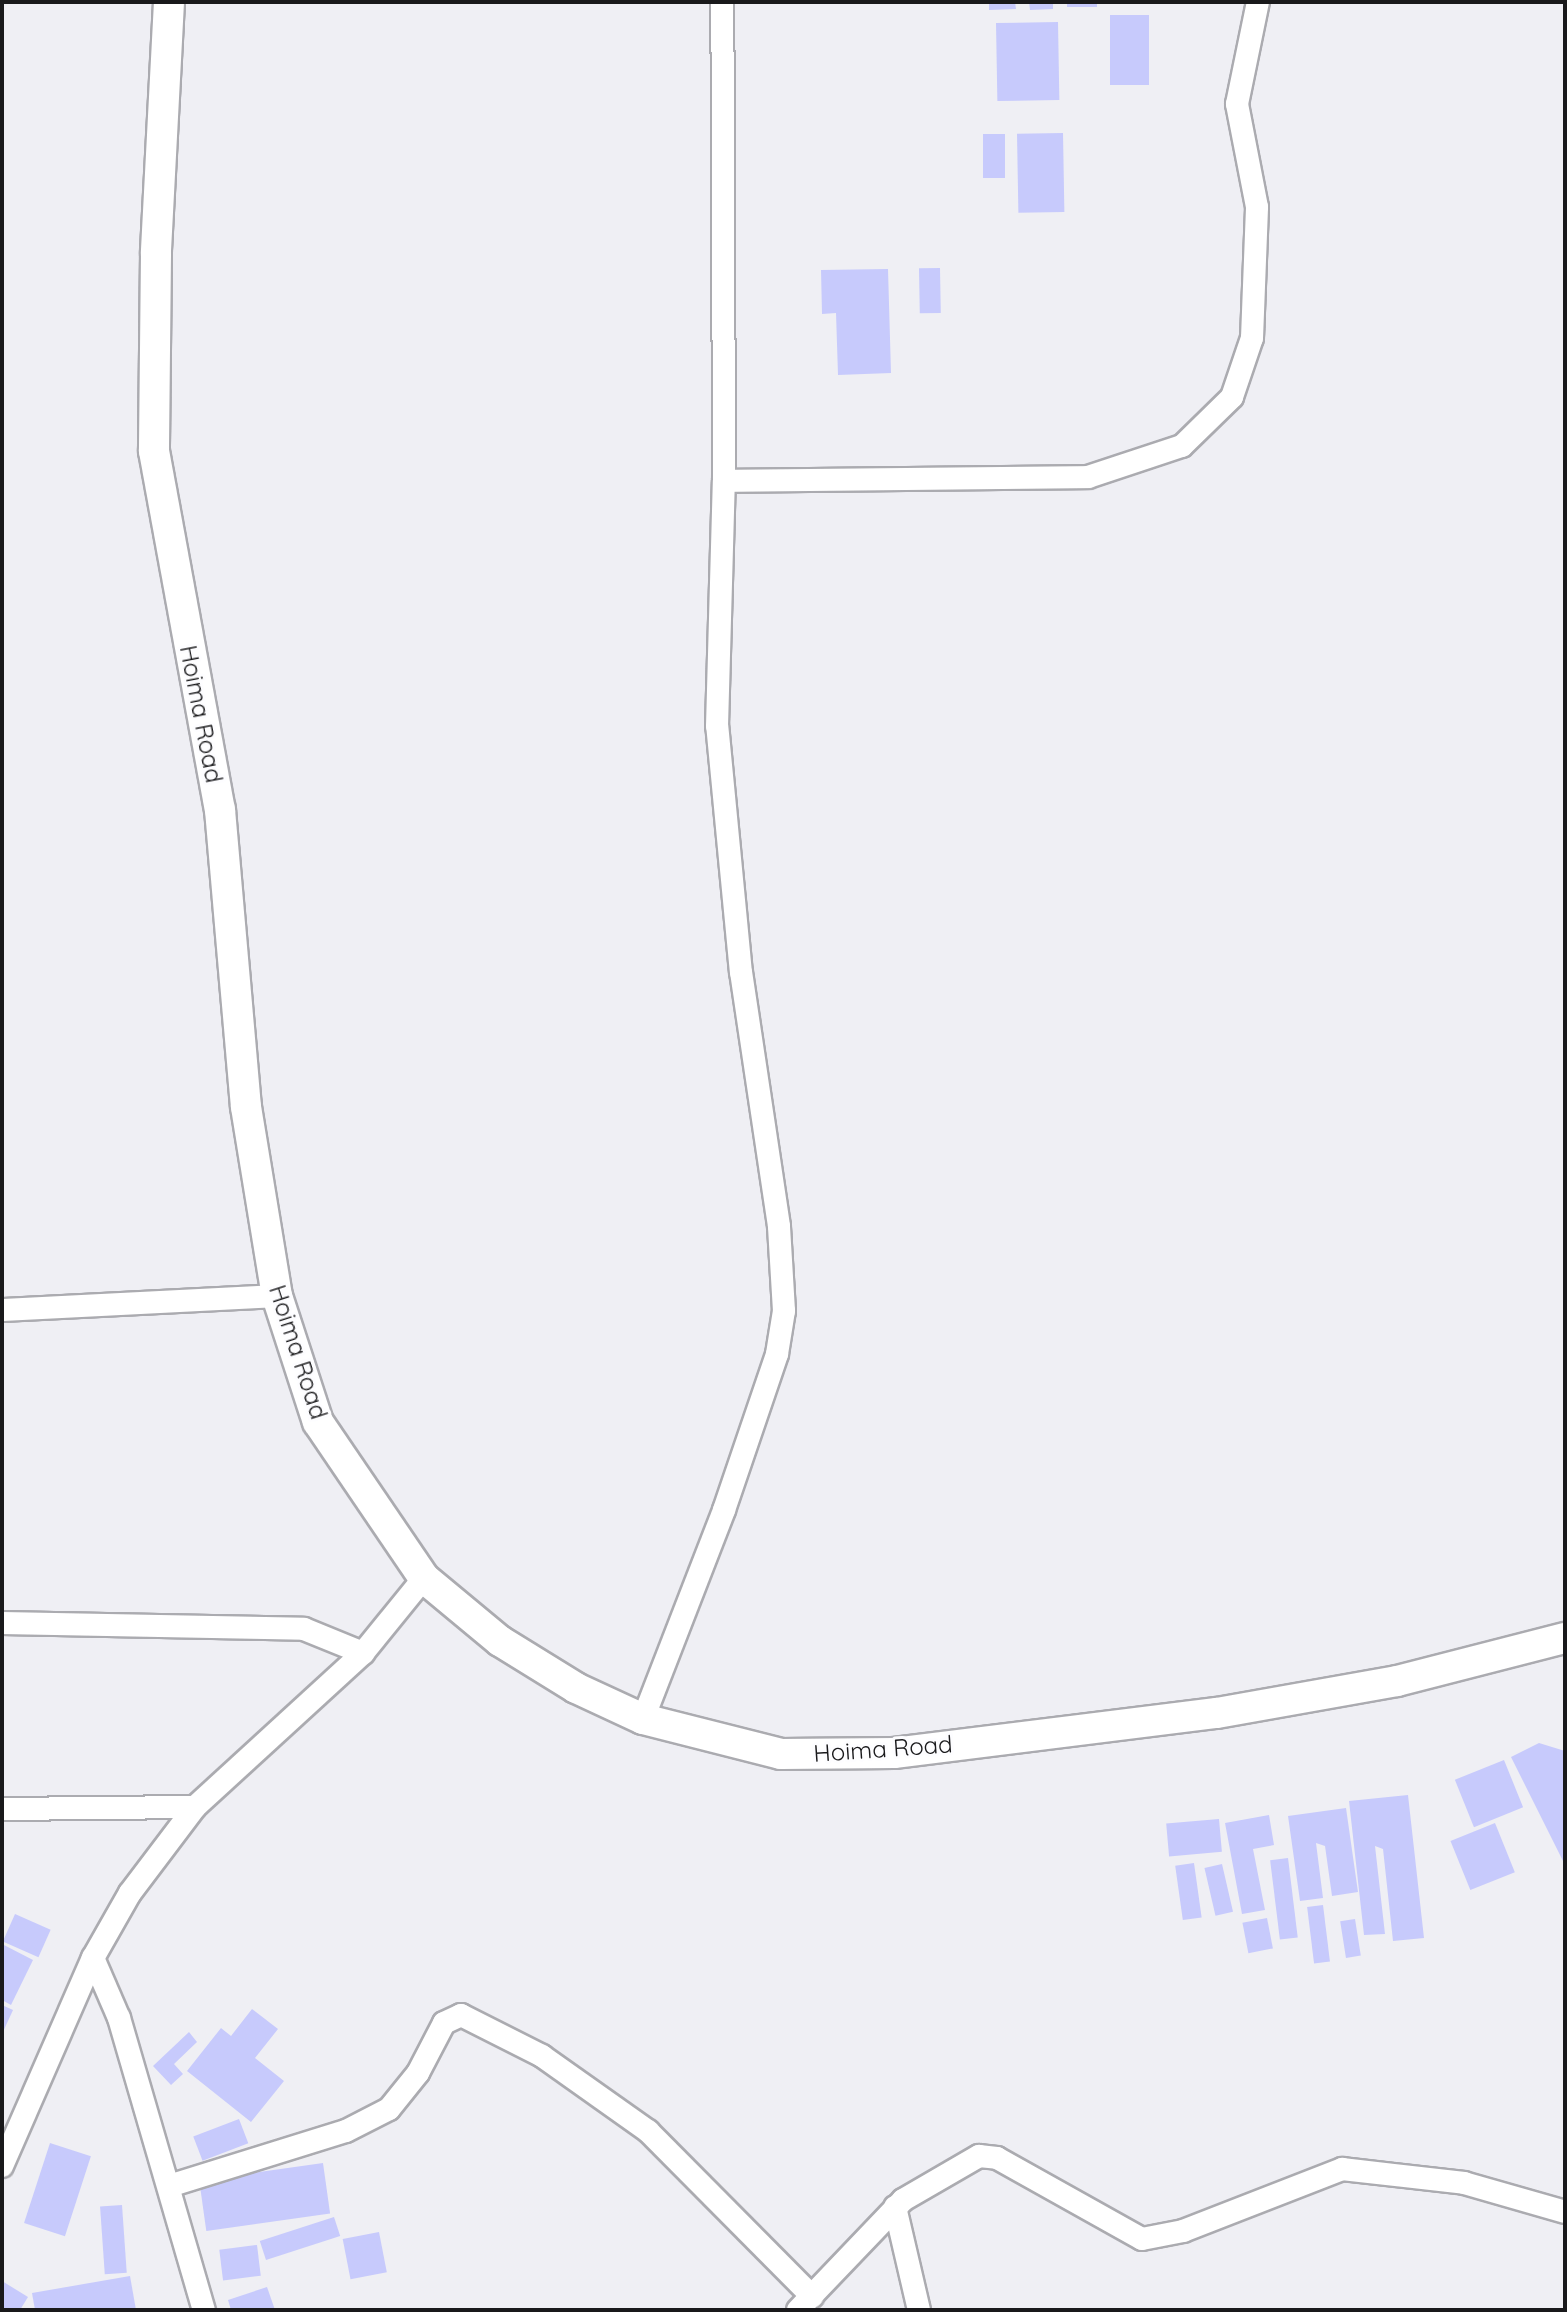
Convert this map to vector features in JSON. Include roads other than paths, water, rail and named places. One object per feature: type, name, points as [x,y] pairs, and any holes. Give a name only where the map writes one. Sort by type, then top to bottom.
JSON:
[{"type":"main road","name":"Hoima Road","points":[[169,2],[154,451],[220,810],[246,1107],[277,1296],[318,1422],[424,1578],[500,1641],[643,1719],[781,1754],[894,1753],[1217,1713],[1397,1681],[1562,1645]]},
{"type":"street","points":[[643,1719],[724,1510],[777,1354],[784,1311],[779,1226],[721,810],[715,679],[724,481],[722,2]]},
{"type":"street","points":[[724,481],[1088,477],[1182,446],[1232,397],[1252,338],[1257,207],[1237,104],[1258,2]]},
{"type":"street","points":[[2,1310],[277,1296]]},
{"type":"street","points":[[2,2166],[93,1958],[130,1893],[195,1807],[363,1653],[424,1578]]},
{"type":"street","points":[[2,1623],[304,1629],[363,1653]]},
{"type":"street","points":[[2,1809],[195,1807]]},
{"type":"street","points":[[93,1958],[119,2018],[204,2310]]},
{"type":"street","points":[[169,2186],[346,2131],[389,2109],[418,2073],[441,2026],[461,2015],[542,2056],[648,2131],[805,2303],[895,2207],[983,2156],[1142,2239],[1183,2231],[1342,2169],[1464,2183],[1565,2212]]},
{"type":"street","points":[[895,2207],[919,2310]]}]
